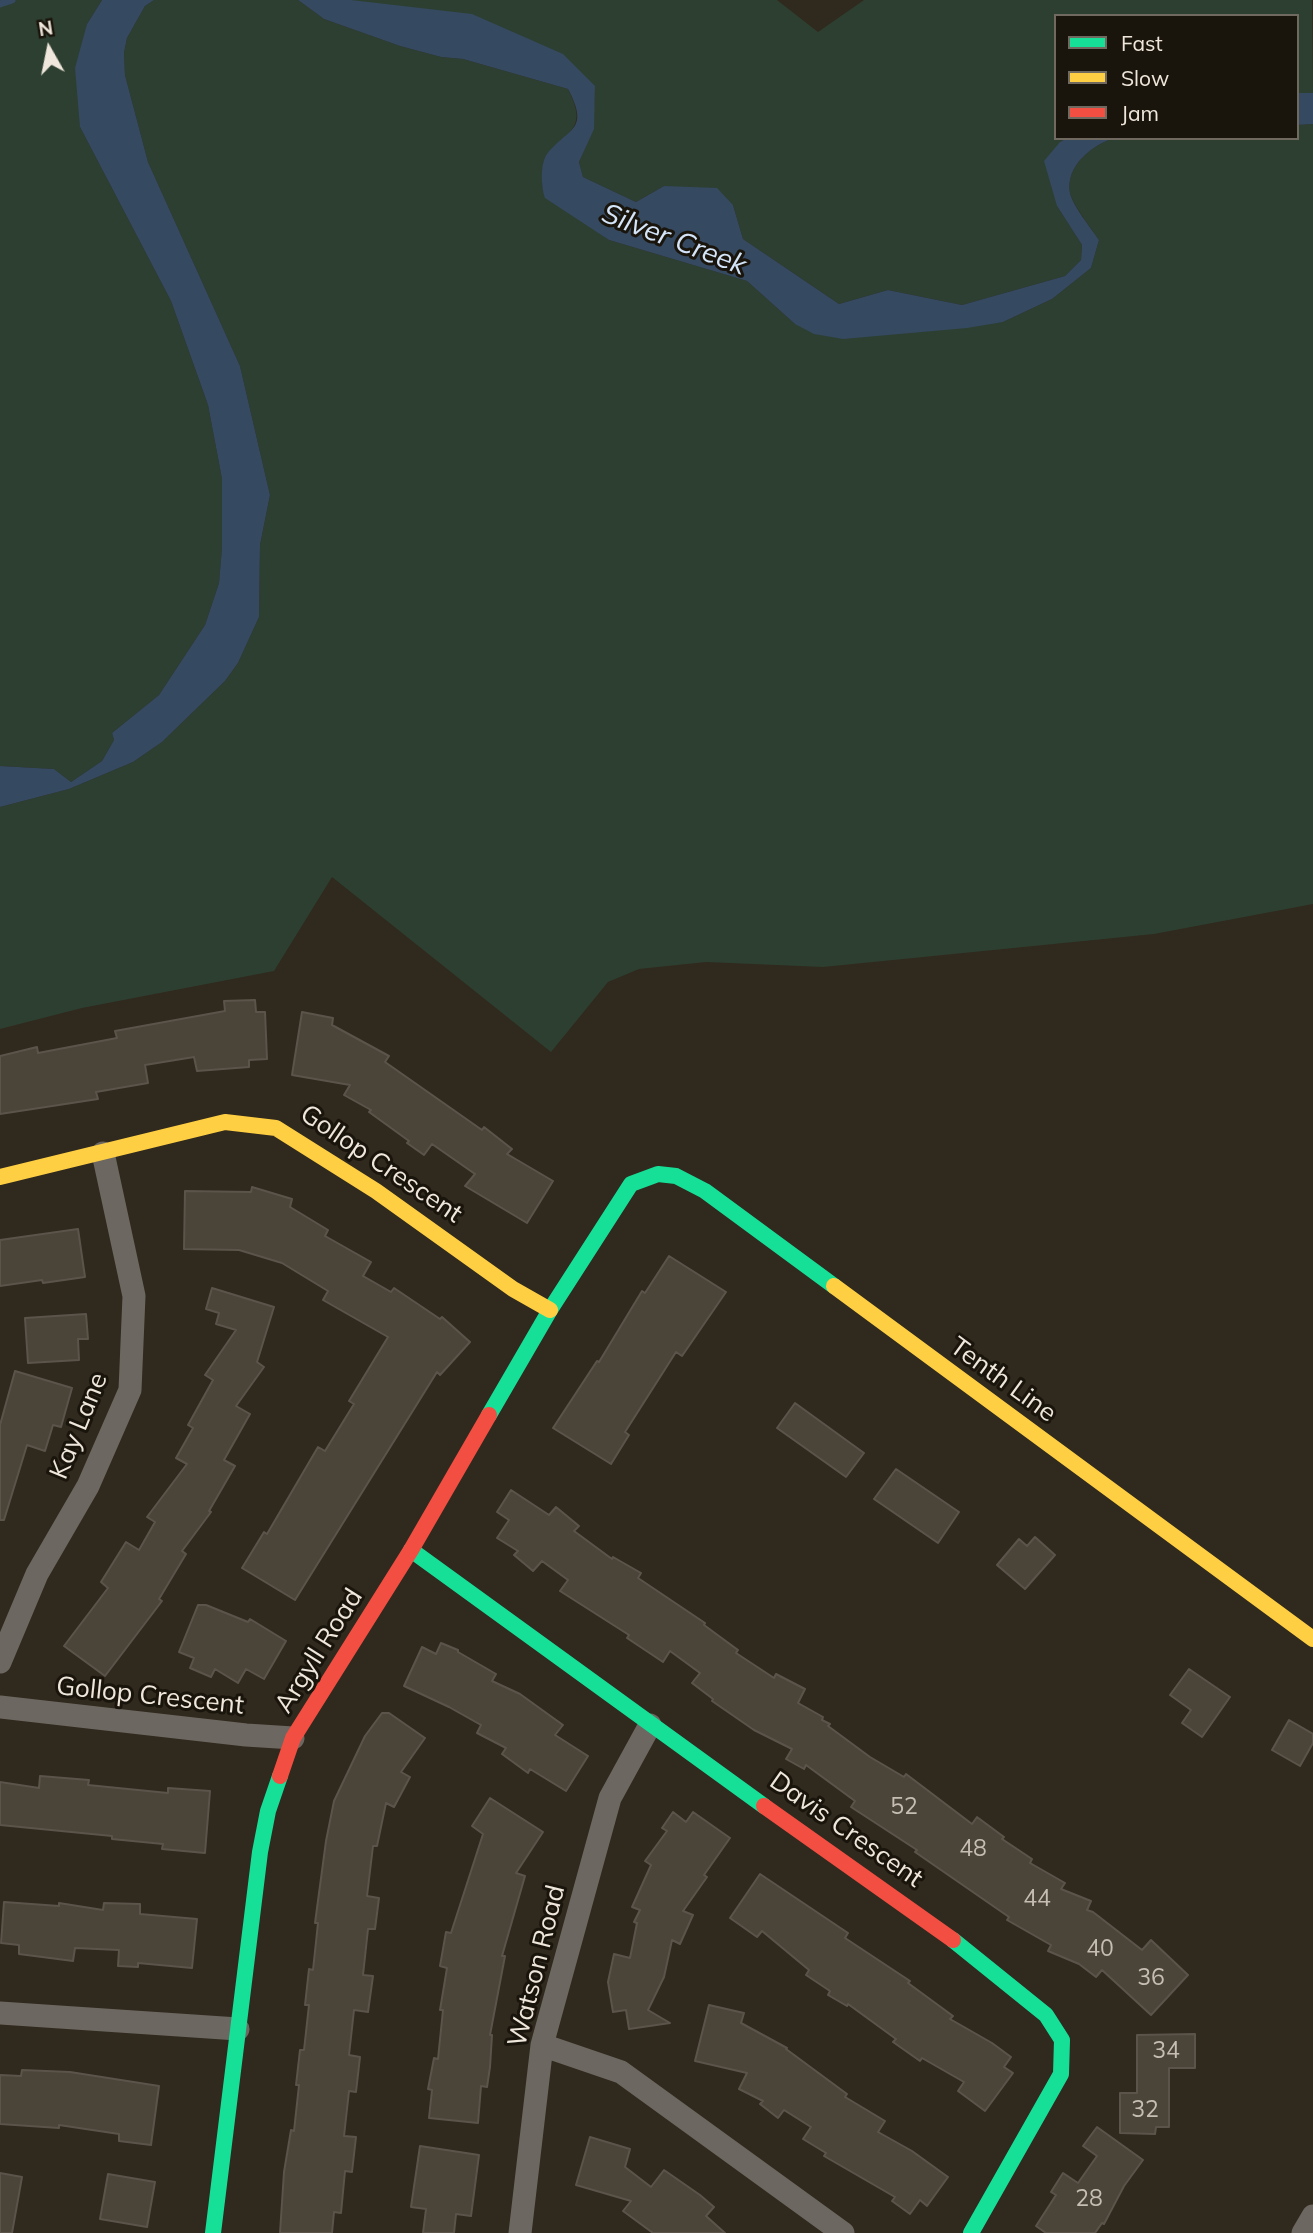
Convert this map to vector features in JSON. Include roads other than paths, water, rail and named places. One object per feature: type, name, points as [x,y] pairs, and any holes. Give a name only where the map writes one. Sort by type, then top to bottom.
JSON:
[{"type":"street","name":"Gollop Crescent","points":[[0,1177],[225,1122],[276,1128],[376,1191],[513,1289],[550,1310]]},
{"type":"street","name":"Kay Lane","points":[[0,1662],[37,1574],[88,1486],[130,1390],[134,1296],[103,1153]]},
{"type":"street","name":"Argyll Road","points":[[213,2233],[260,1852],[268,1811],[293,1738],[411,1550],[550,1310],[631,1184],[658,1174]]},
{"type":"street","name":"Tenth Line","points":[[658,1174],[676,1176],[705,1191],[1313,1639]]},
{"type":"street","name":"Davis Crescent","points":[[411,1550],[650,1726],[958,1944],[1046,2015],[1062,2040],[1060,2074],[971,2233]]},
{"type":"street","name":"Gollop Crescent","points":[[0,1707],[293,1738]]},
{"type":"street","name":"Watson Road","points":[[520,2233],[542,2045],[610,1798],[650,1726]]},
{"type":"street","points":[[0,2013],[238,2029]]},
{"type":"street","points":[[542,2045],[621,2072],[843,2233]]},
{"type":"street","points":[[1303,2233],[1313,2216]]},
{"type":"water","points":[[102,0],[154,0],[145,6],[127,38],[124,53],[125,75],[148,162],[240,366],[270,495],[260,545],[259,617],[238,663],[225,681],[162,742],[133,762],[69,789],[0,807],[0,766],[54,769],[71,782],[102,761],[114,740],[112,733],[159,695],[205,625],[219,583],[222,479],[208,405],[171,301],[80,127],[75,68],[87,24]]},
{"type":"water","name":"Silver Creek","points":[[298,0],[351,0],[472,14],[563,54],[595,86],[594,129],[579,162],[583,177],[636,202],[664,186],[717,188],[733,205],[743,239],[839,304],[888,290],[962,305],[1065,276],[1081,260],[1082,245],[1057,206],[1044,161],[1064,140],[1110,140],[1098,145],[1082,158],[1076,165],[1070,183],[1070,193],[1075,204],[1099,240],[1091,268],[1052,299],[1003,322],[967,328],[843,339],[814,334],[795,324],[747,281],[609,240],[545,198],[542,175],[545,158],[577,121],[577,113],[568,89],[463,59],[441,57],[400,46],[324,19]]},
{"type":"water","points":[[1299,93],[1313,93],[1313,124],[1299,125]]},
{"type":"waterway","points":[[0,4],[12,0]]}]
